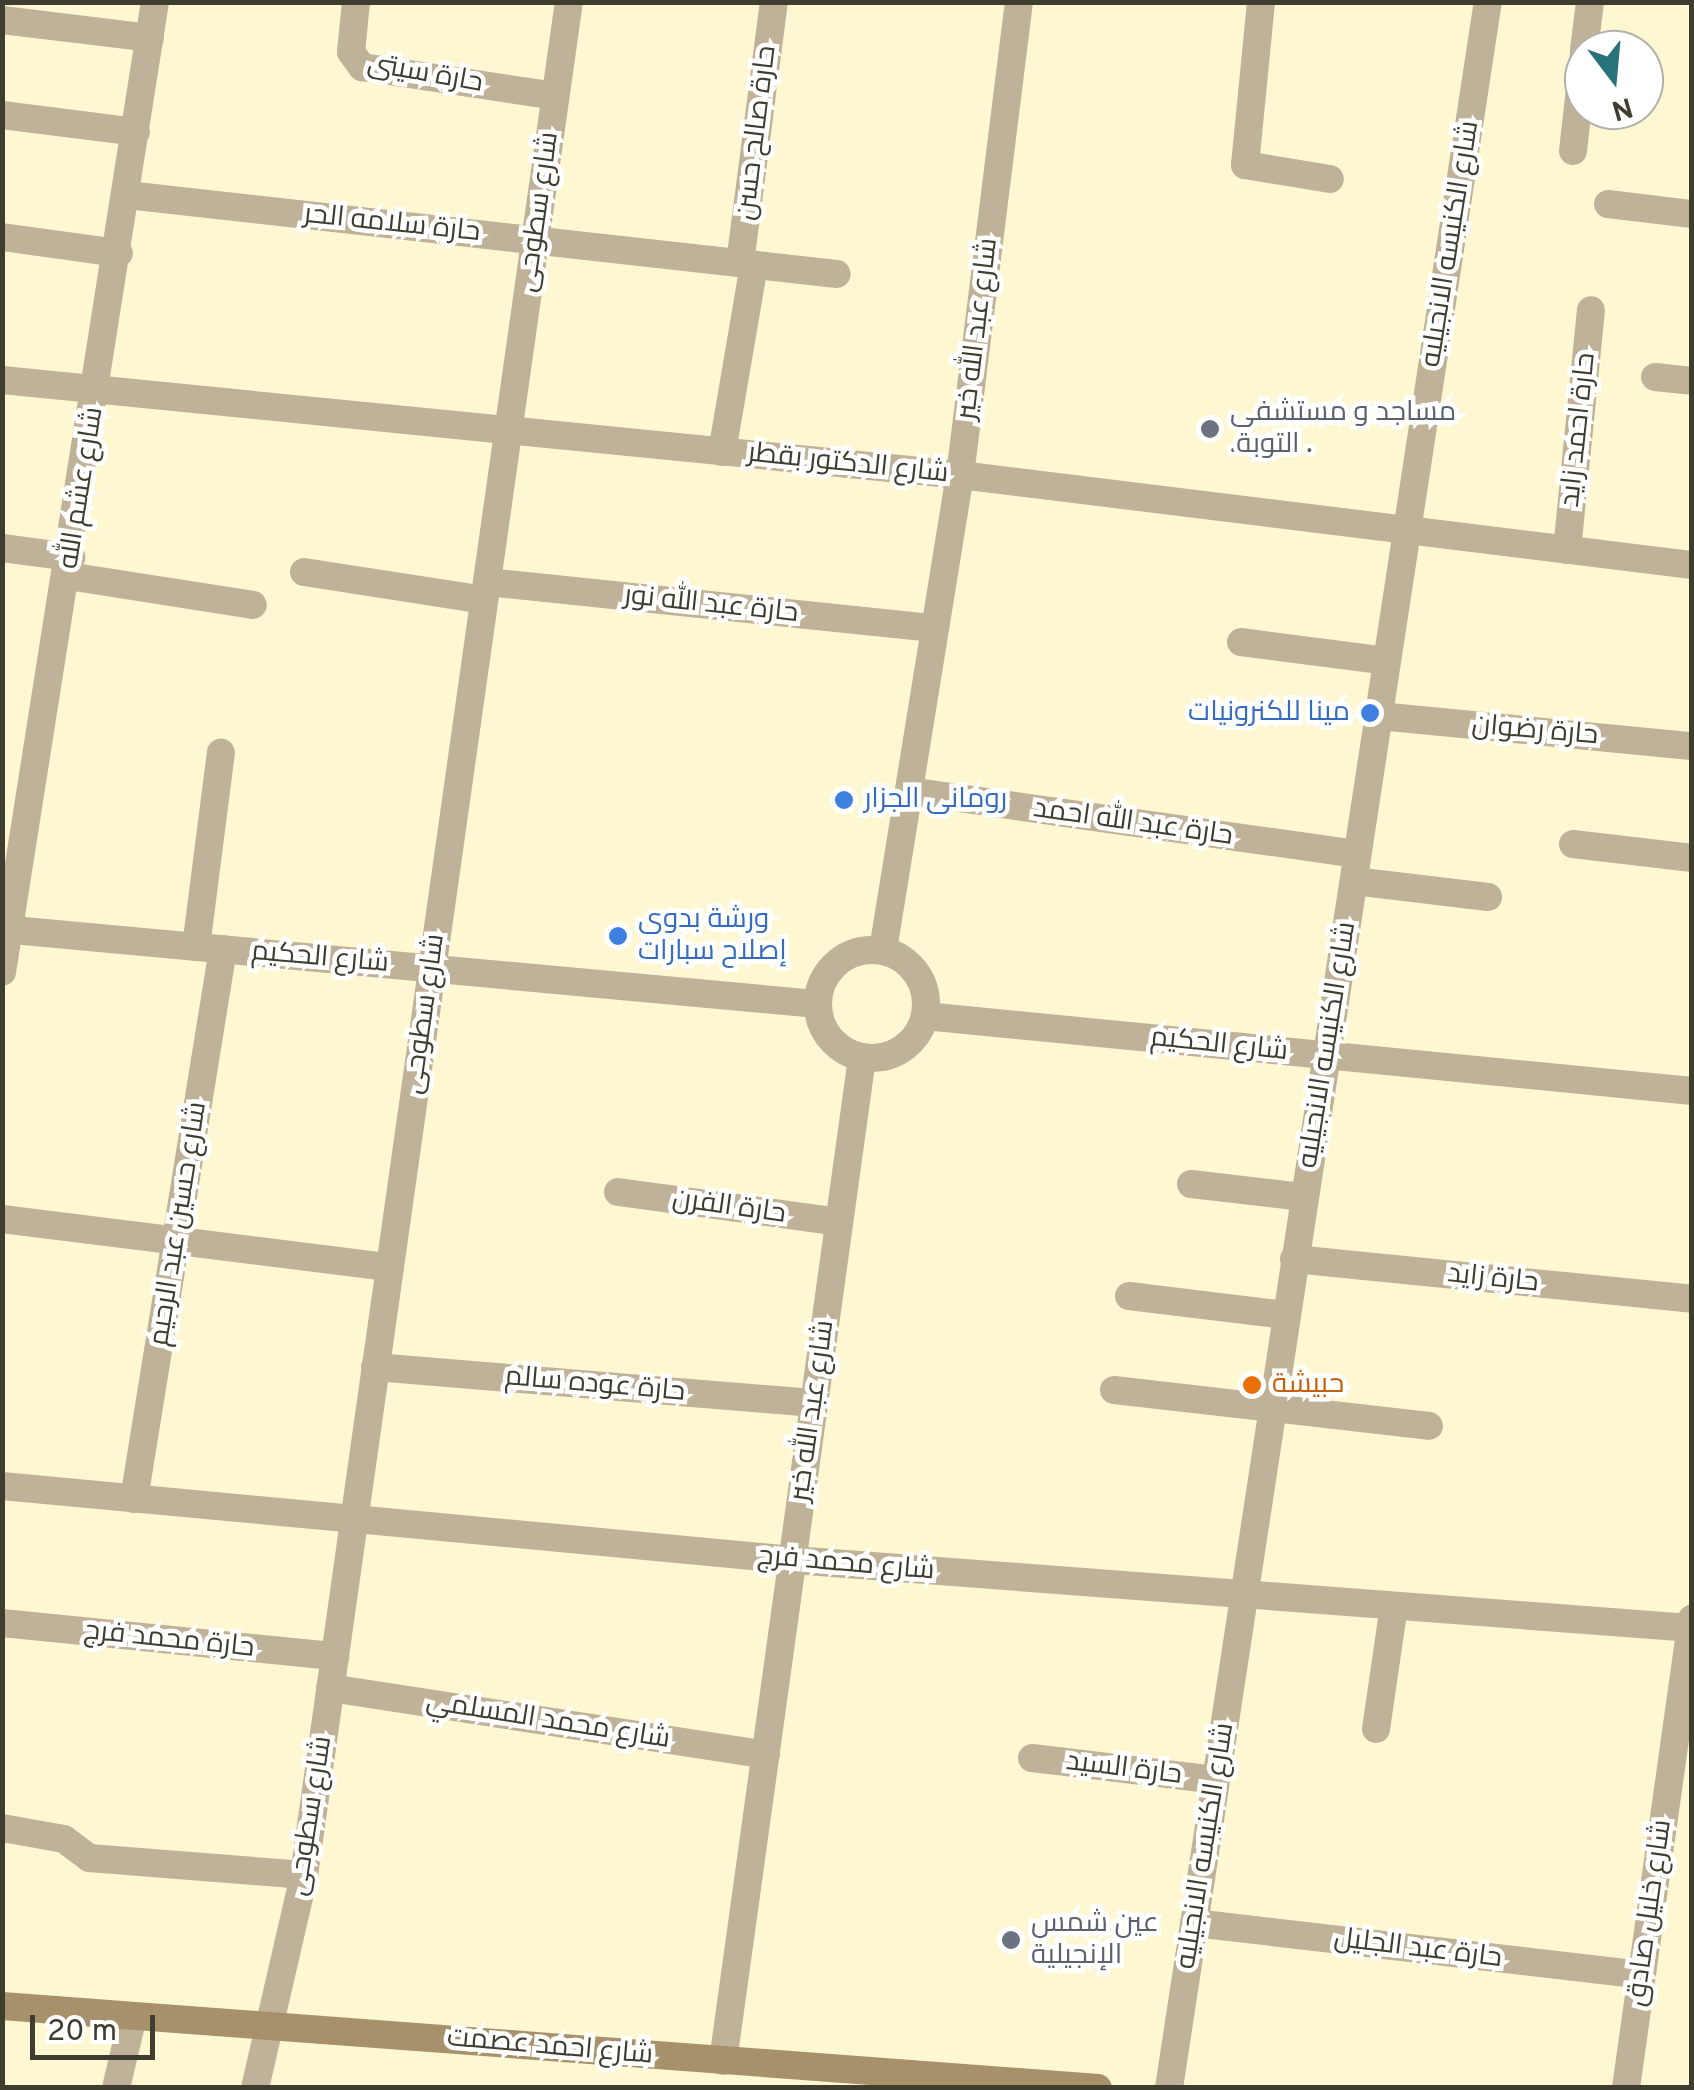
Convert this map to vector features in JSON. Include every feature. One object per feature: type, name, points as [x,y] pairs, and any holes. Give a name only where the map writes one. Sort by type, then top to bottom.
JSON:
[{"type":"main road","name":"شارع احمد عصمت","points":[[2,2006],[1098,2088]]},
{"type":"street","name":"شارع عشم الله","points":[[2,972],[6,929],[98,390],[155,2]]},
{"type":"street","name":"حارة سيتى","points":[[356,2],[351,52],[362,67],[556,96]]},
{"type":"street","name":"شارع سطوحى","points":[[254,2088],[304,1876],[568,2]]},
{"type":"street","name":"حارة صالح حسن","points":[[722,452],[747,264],[774,2]]},
{"type":"street","name":"شارع عبد الله خير","points":[[882,950],[960,476],[1020,2]]},
{"type":"street","points":[[1262,2],[1245,164],[1330,178]]},
{"type":"street","name":"شارع الكنيسه الانجيليه","points":[[1169,2088],[1488,2]]},
{"type":"street","points":[[1587,30],[1590,2]]},
{"type":"street","points":[[2,20],[150,38]]},
{"type":"street","points":[[2,115],[136,132]]},
{"type":"street","points":[[1573,151],[1575,130]]},
{"type":"street","name":"حارة سلامه الحر","points":[[127,195],[836,274]]},
{"type":"street","points":[[1608,204],[1692,214]]},
{"type":"street","points":[[2,238],[119,253]]},
{"type":"street","name":"حارة احمد زايد","points":[[1567,550],[1591,310]]},
{"type":"street","points":[[1655,376],[1692,381]]},
{"type":"street","name":"شارع الدكتور بقطر","points":[[2,380],[960,476],[1692,565]]},
{"type":"street","points":[[2,548],[70,567],[253,605]]},
{"type":"street","name":"حارة عبد الله نور","points":[[304,572],[934,628]]},
{"type":"street","points":[[1241,642],[1387,661]]},
{"type":"street","name":"حارة رضوان","points":[[1379,716],[1692,746]]},
{"type":"street","name":"شارع حسين عبد الرحيم","points":[[134,1499],[176,1240],[210,948],[221,753]]},
{"type":"street","name":"حارة عبد الله احمد","points":[[908,791],[1356,868],[1488,897]]},
{"type":"street","points":[[1573,844],[1692,858]]},
{"type":"street","name":"شارع الحكيم","points":[[6,929],[816,1004]]},
{"type":"street","points":[[882,950],[913,967],[925,1016],[908,1044],[862,1058],[834,1044],[816,1004],[837,962],[882,950]]},
{"type":"street","name":"شارع الحكيم","points":[[925,1016],[1692,1091]]},
{"type":"street","name":"شارع عبد الله خير","points":[[723,2062],[862,1058]]},
{"type":"street","points":[[1192,1184],[1304,1197]]},
{"type":"street","name":"حارة الفرن","points":[[618,1192],[839,1222]]},
{"type":"street","points":[[2,1218],[390,1267]]},
{"type":"street","name":"حارة زايد","points":[[1294,1259],[1692,1299]]},
{"type":"street","points":[[1128,1296],[1285,1316]]},
{"type":"street","name":"حارة عوده سالم","points":[[376,1367],[814,1403]]},
{"type":"street","points":[[1114,1390],[1429,1426]]},
{"type":"street","name":"شارع محمد فرج","points":[[2,1486],[792,1560],[1691,1628]]},
{"type":"street","points":[[1376,1729],[1394,1606]]},
{"type":"street","name":"شارع خليل صادق","points":[[1626,2088],[1692,1619]]},
{"type":"street","name":"حارة محمد فرج","points":[[2,1623],[334,1656]]},
{"type":"street","name":"شارع محمد المسلمي","points":[[330,1688],[766,1755]]},
{"type":"street","name":"حارة السيد","points":[[1032,1758],[1216,1780]]},
{"type":"street","points":[[2,1828],[64,1839],[89,1858],[304,1876]]},
{"type":"street","name":"حارة عبد الجليل","points":[[1194,1923],[1642,1975]]},
{"type":"street","points":[[116,2088],[133,2016]]},
{"type":"place","name":"مساجد و مستشفى .التوبة .","points":[[1210,429]]},
{"type":"place","name":"مينا للكنرونيات","points":[[1370,713]]},
{"type":"place","name":"رومانى الجزار","points":[[844,800]]},
{"type":"place","name":"ورشة بدوى إصلاح سبارات","points":[[618,936]]},
{"type":"place","name":"حبيشة","points":[[1252,1385]]},
{"type":"place","name":"عين شمس الإنجيلية","points":[[1011,1940]]}]
